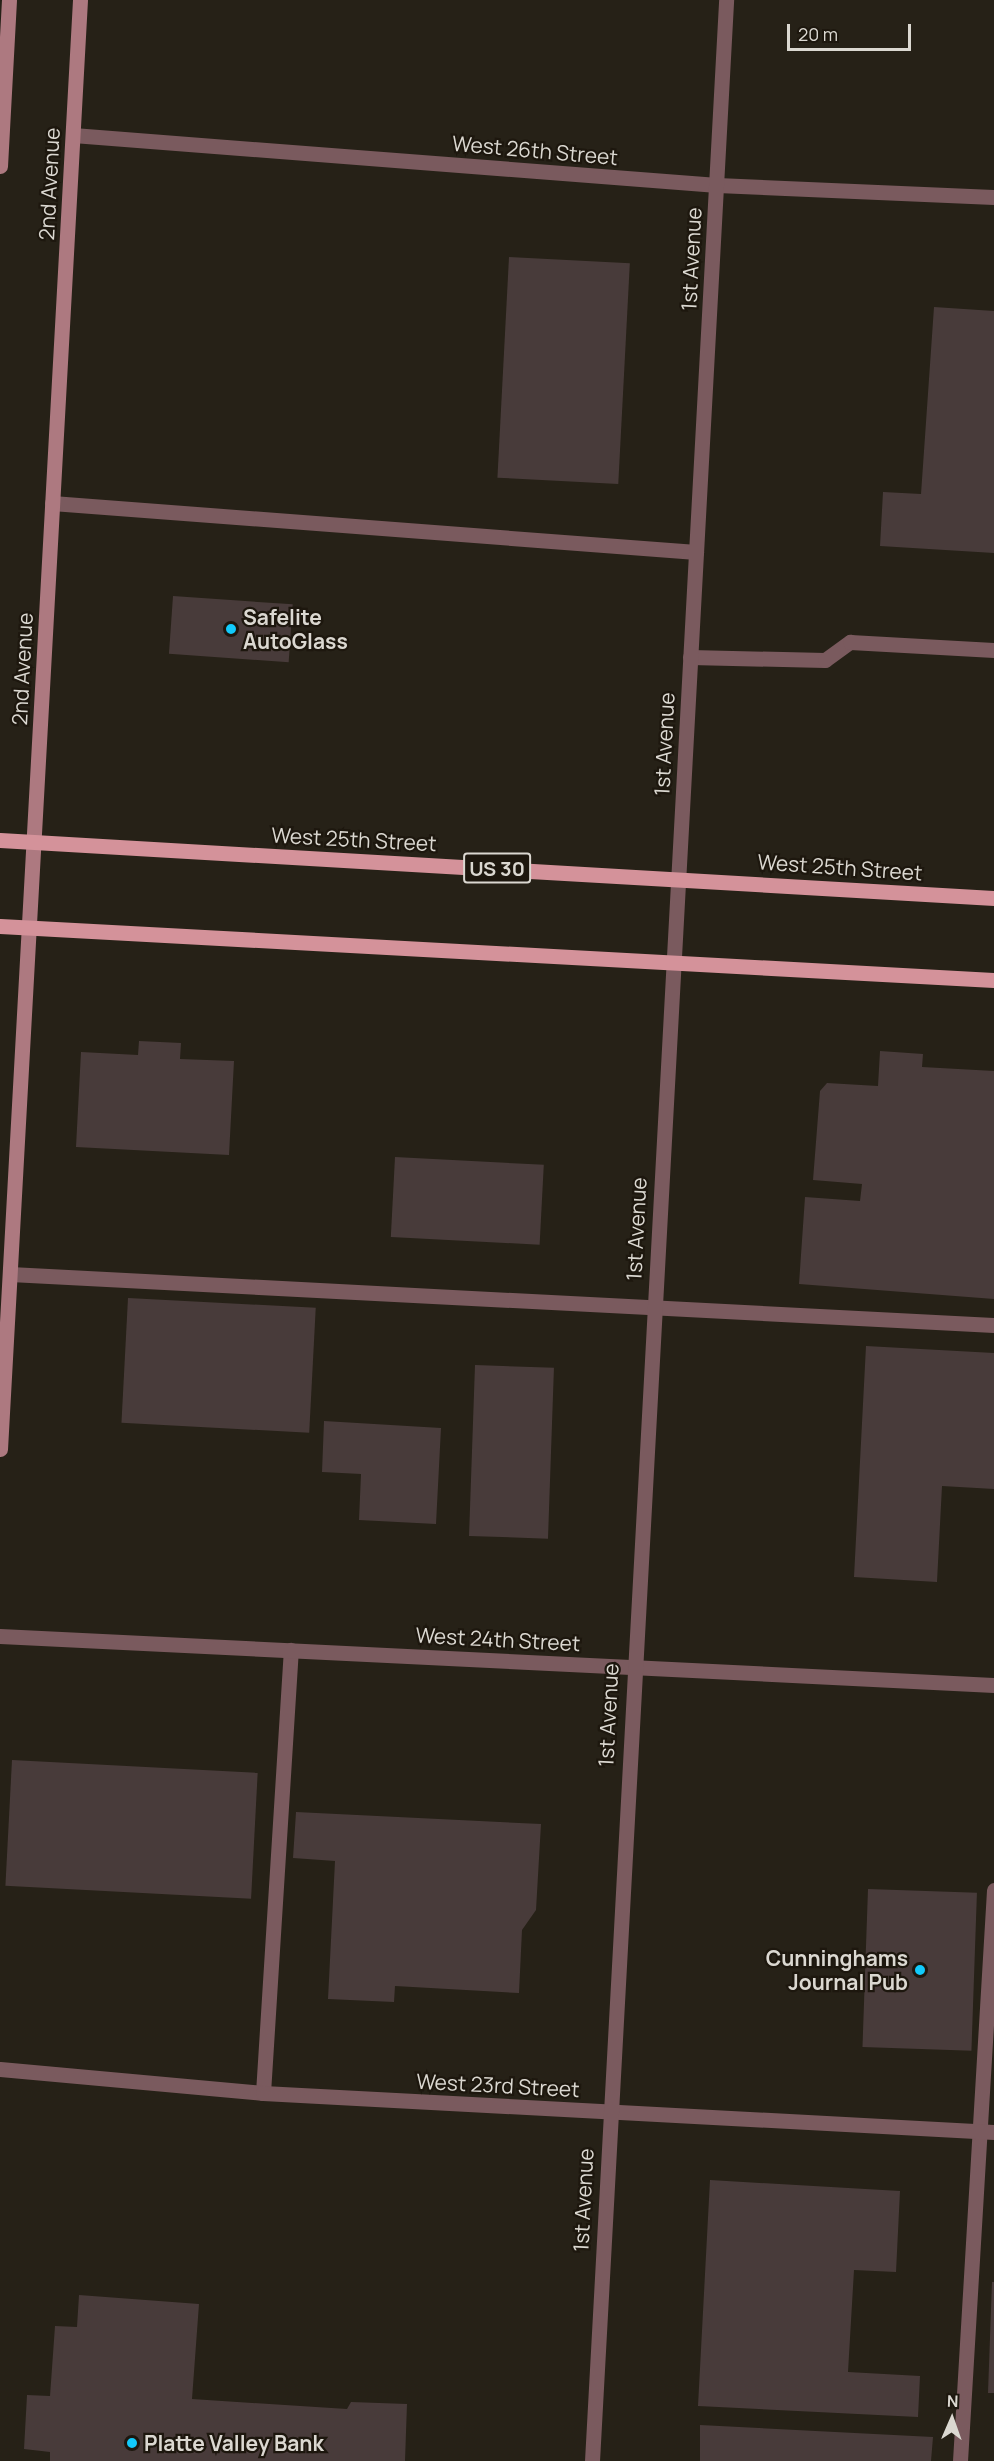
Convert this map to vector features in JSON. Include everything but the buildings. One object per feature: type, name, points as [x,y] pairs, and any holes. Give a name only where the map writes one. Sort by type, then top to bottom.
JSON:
[{"type":"main road","points":[[0,166],[9,0]]},
{"type":"main road","name":"2nd Avenue","points":[[0,1449],[80,0]]},
{"type":"main road","name":"West 25th Street","points":[[0,840],[994,898]]},
{"type":"main road","points":[[0,926],[994,980]]},
{"type":"street","name":"1st Avenue","points":[[591,2461],[632,1667],[726,0]]},
{"type":"street","name":"West 26th Street","points":[[73,135],[717,185],[994,197]]},
{"type":"street","points":[[52,503],[696,552]]},
{"type":"street","points":[[690,657],[825,660],[850,642],[994,650]]},
{"type":"street","points":[[10,1274],[652,1305],[994,1325]]},
{"type":"street","name":"West 24th Street","points":[[0,1636],[994,1685]]},
{"type":"street","points":[[263,2093],[291,1650]]},
{"type":"street","points":[[960,2461],[986,2132],[994,1890]]},
{"type":"street","name":"West 23rd Street","points":[[0,2069],[263,2093],[986,2132]]},
{"type":"place","name":"Safelite AutoGlass","points":[[231,629]]},
{"type":"place","name":"Cunninghams Journal Pub","points":[[920,1970]]},
{"type":"place","name":"Platte Valley Bank","points":[[132,2443]]}]
